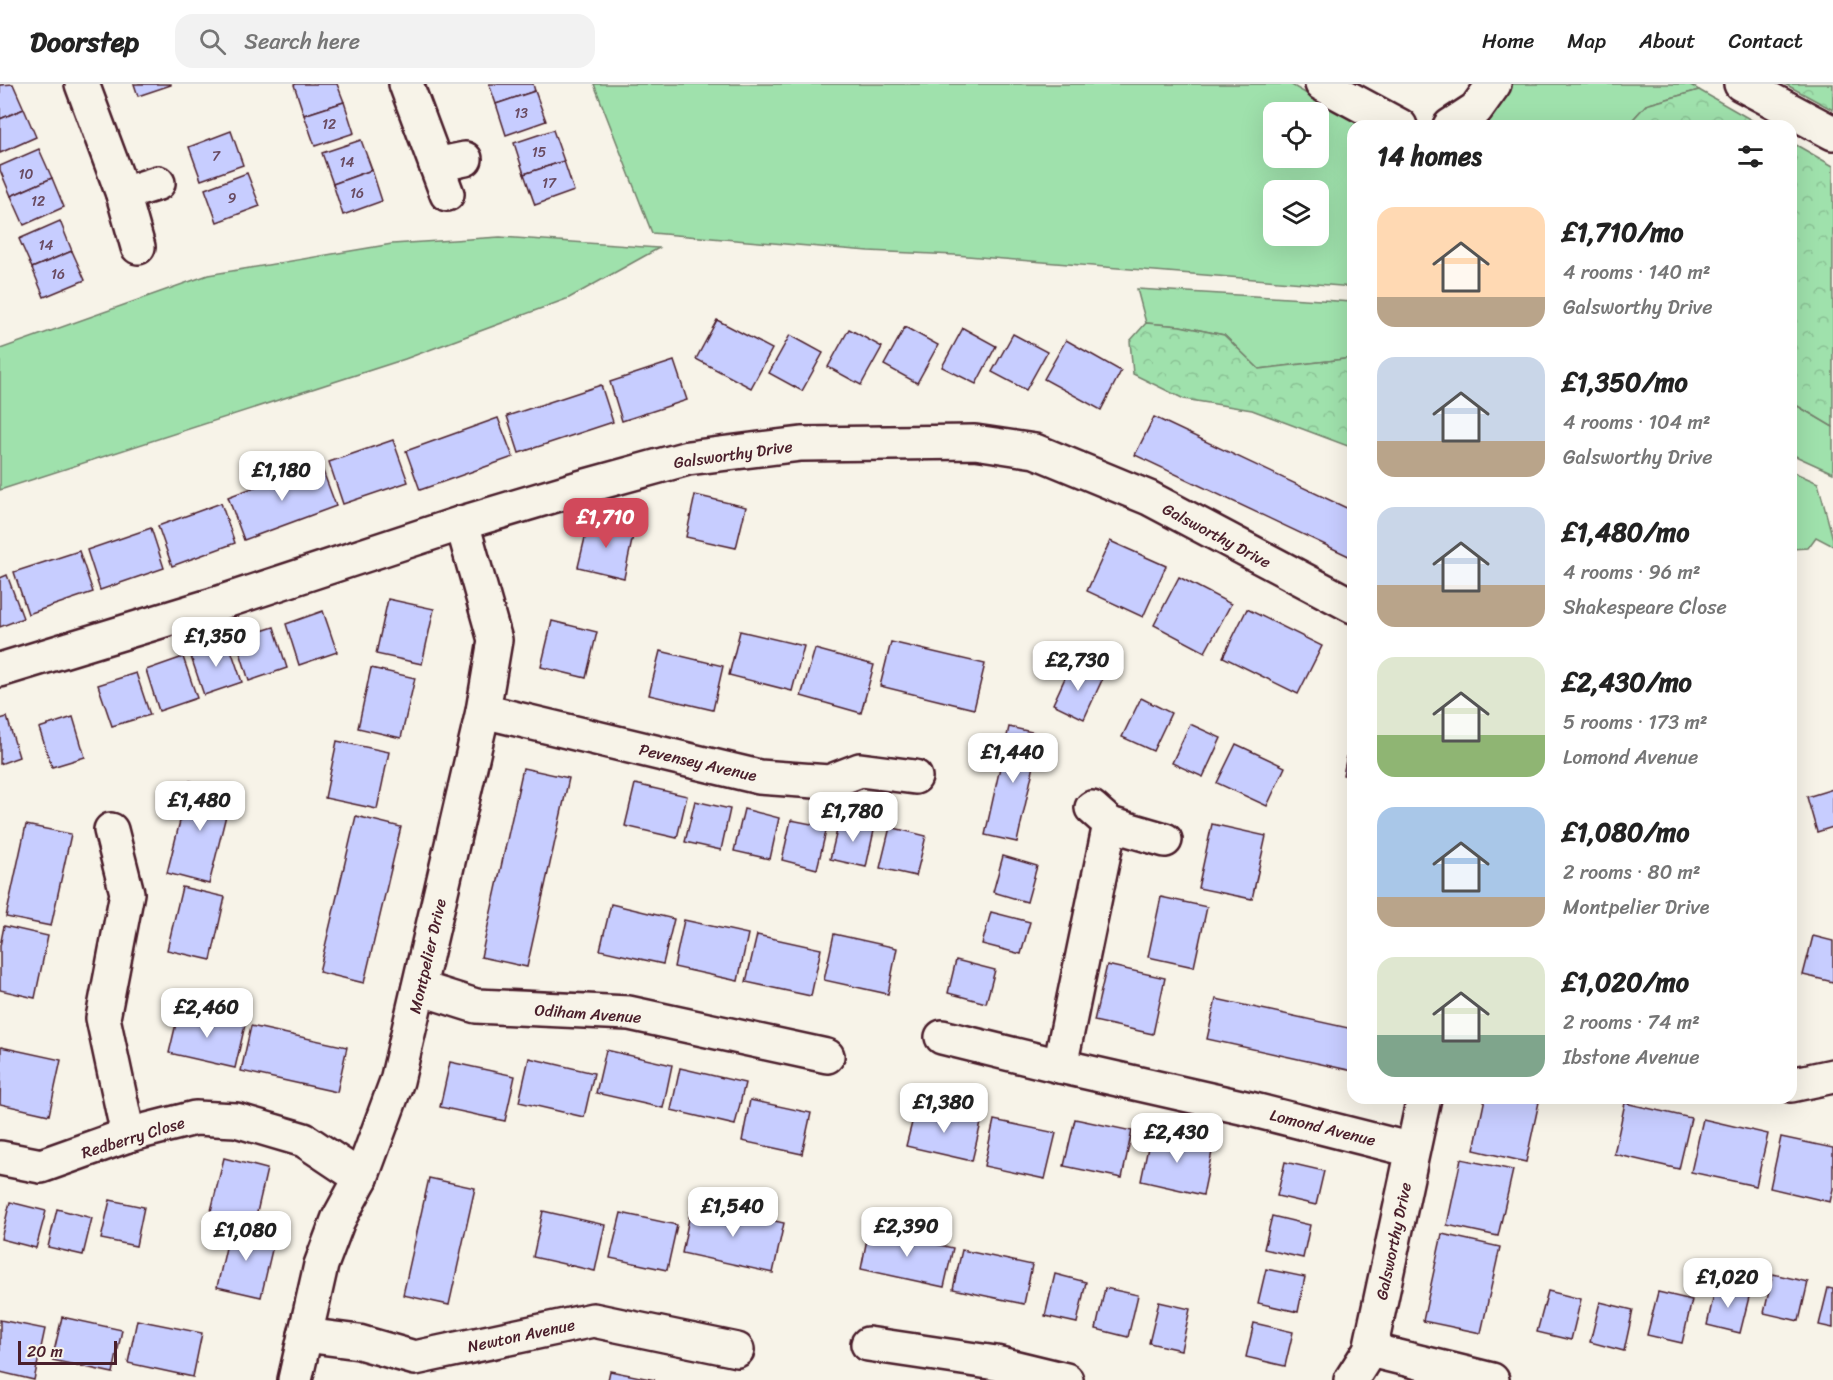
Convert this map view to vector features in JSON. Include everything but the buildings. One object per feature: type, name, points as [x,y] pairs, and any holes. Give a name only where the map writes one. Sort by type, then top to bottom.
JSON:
[{"type":"street","points":[[82,84],[123,194],[138,247]]},
{"type":"street","points":[[406,84],[449,173]]},
{"type":"street","points":[[1322,84],[1389,120]]},
{"type":"street","points":[[1460,120],[1476,110],[1494,84]]},
{"type":"street","points":[[1741,84],[1833,133]]},
{"type":"street","points":[[123,194],[158,183]]},
{"type":"street","name":"Galsworthy Drive","points":[[0,670],[210,606],[462,523],[579,488],[688,458],[801,444],[975,442],[1035,451],[1149,498],[1347,603]]},
{"type":"street","name":"Montpelier Drive","points":[[295,1380],[321,1265],[338,1220],[361,1178],[397,1081],[483,711],[495,640],[462,523]]},
{"type":"street","name":"Pevensey Avenue","points":[[483,711],[759,777],[829,782],[860,770],[915,777]]},
{"type":"street","points":[[1060,1066],[1101,816],[1165,840]]},
{"type":"street","points":[[111,831],[127,893],[103,1018],[128,1135]]},
{"type":"street","name":"Odiham Avenue","points":[[419,988],[476,1006],[629,1013],[827,1056]]},
{"type":"street","name":"Lomond Avenue","points":[[942,1037],[1250,1109],[1412,1150]]},
{"type":"street","points":[[1797,1085],[1833,1076]]},
{"type":"street","name":"Galsworthy Drive","points":[[1352,1380],[1370,1350],[1423,1104]]},
{"type":"street","name":"Redberry Close","points":[[0,1158],[41,1166],[128,1135],[195,1118],[236,1120],[304,1140],[361,1178]]},
{"type":"street","name":"Newton Avenue","points":[[305,1335],[359,1342],[415,1358],[594,1320],[737,1350]]},
{"type":"street","points":[[868,1344],[996,1364],[1066,1380]]},
{"type":"street","points":[[1370,1350],[1492,1380]]},
{"type":"green space","points":[[594,84],[1290,84],[1321,102],[1263,102],[1263,168],[1329,168],[1329,107],[1352,120],[1347,120],[1347,287],[955,255],[868,251],[652,233]]},
{"type":"green space","points":[[1508,84],[1689,84],[1699,90],[1646,105],[1632,120],[1482,120]]},
{"type":"green space","points":[[1785,84],[1833,84],[1833,110]]},
{"type":"green space","points":[[1699,90],[1752,120],[1632,120],[1646,105]]},
{"type":"green space","points":[[1797,145],[1833,166],[1833,427],[1797,406]]},
{"type":"green space","points":[[500,237],[659,248],[569,298],[405,359],[0,490],[0,349],[208,275],[392,244]]},
{"type":"green space","points":[[1137,289],[1347,302],[1347,359],[1259,369],[1224,335],[1180,326],[1146,323]]},
{"type":"green space","points":[[1146,323],[1180,326],[1224,335],[1259,369],[1347,359],[1347,446],[1252,410],[1184,399],[1133,374],[1130,341]]},
{"type":"green space","points":[[1797,406],[1833,427],[1833,473],[1797,457]]},
{"type":"green space","points":[[1797,474],[1818,483],[1833,539],[1833,546],[1816,537],[1808,548],[1797,549]]}]
